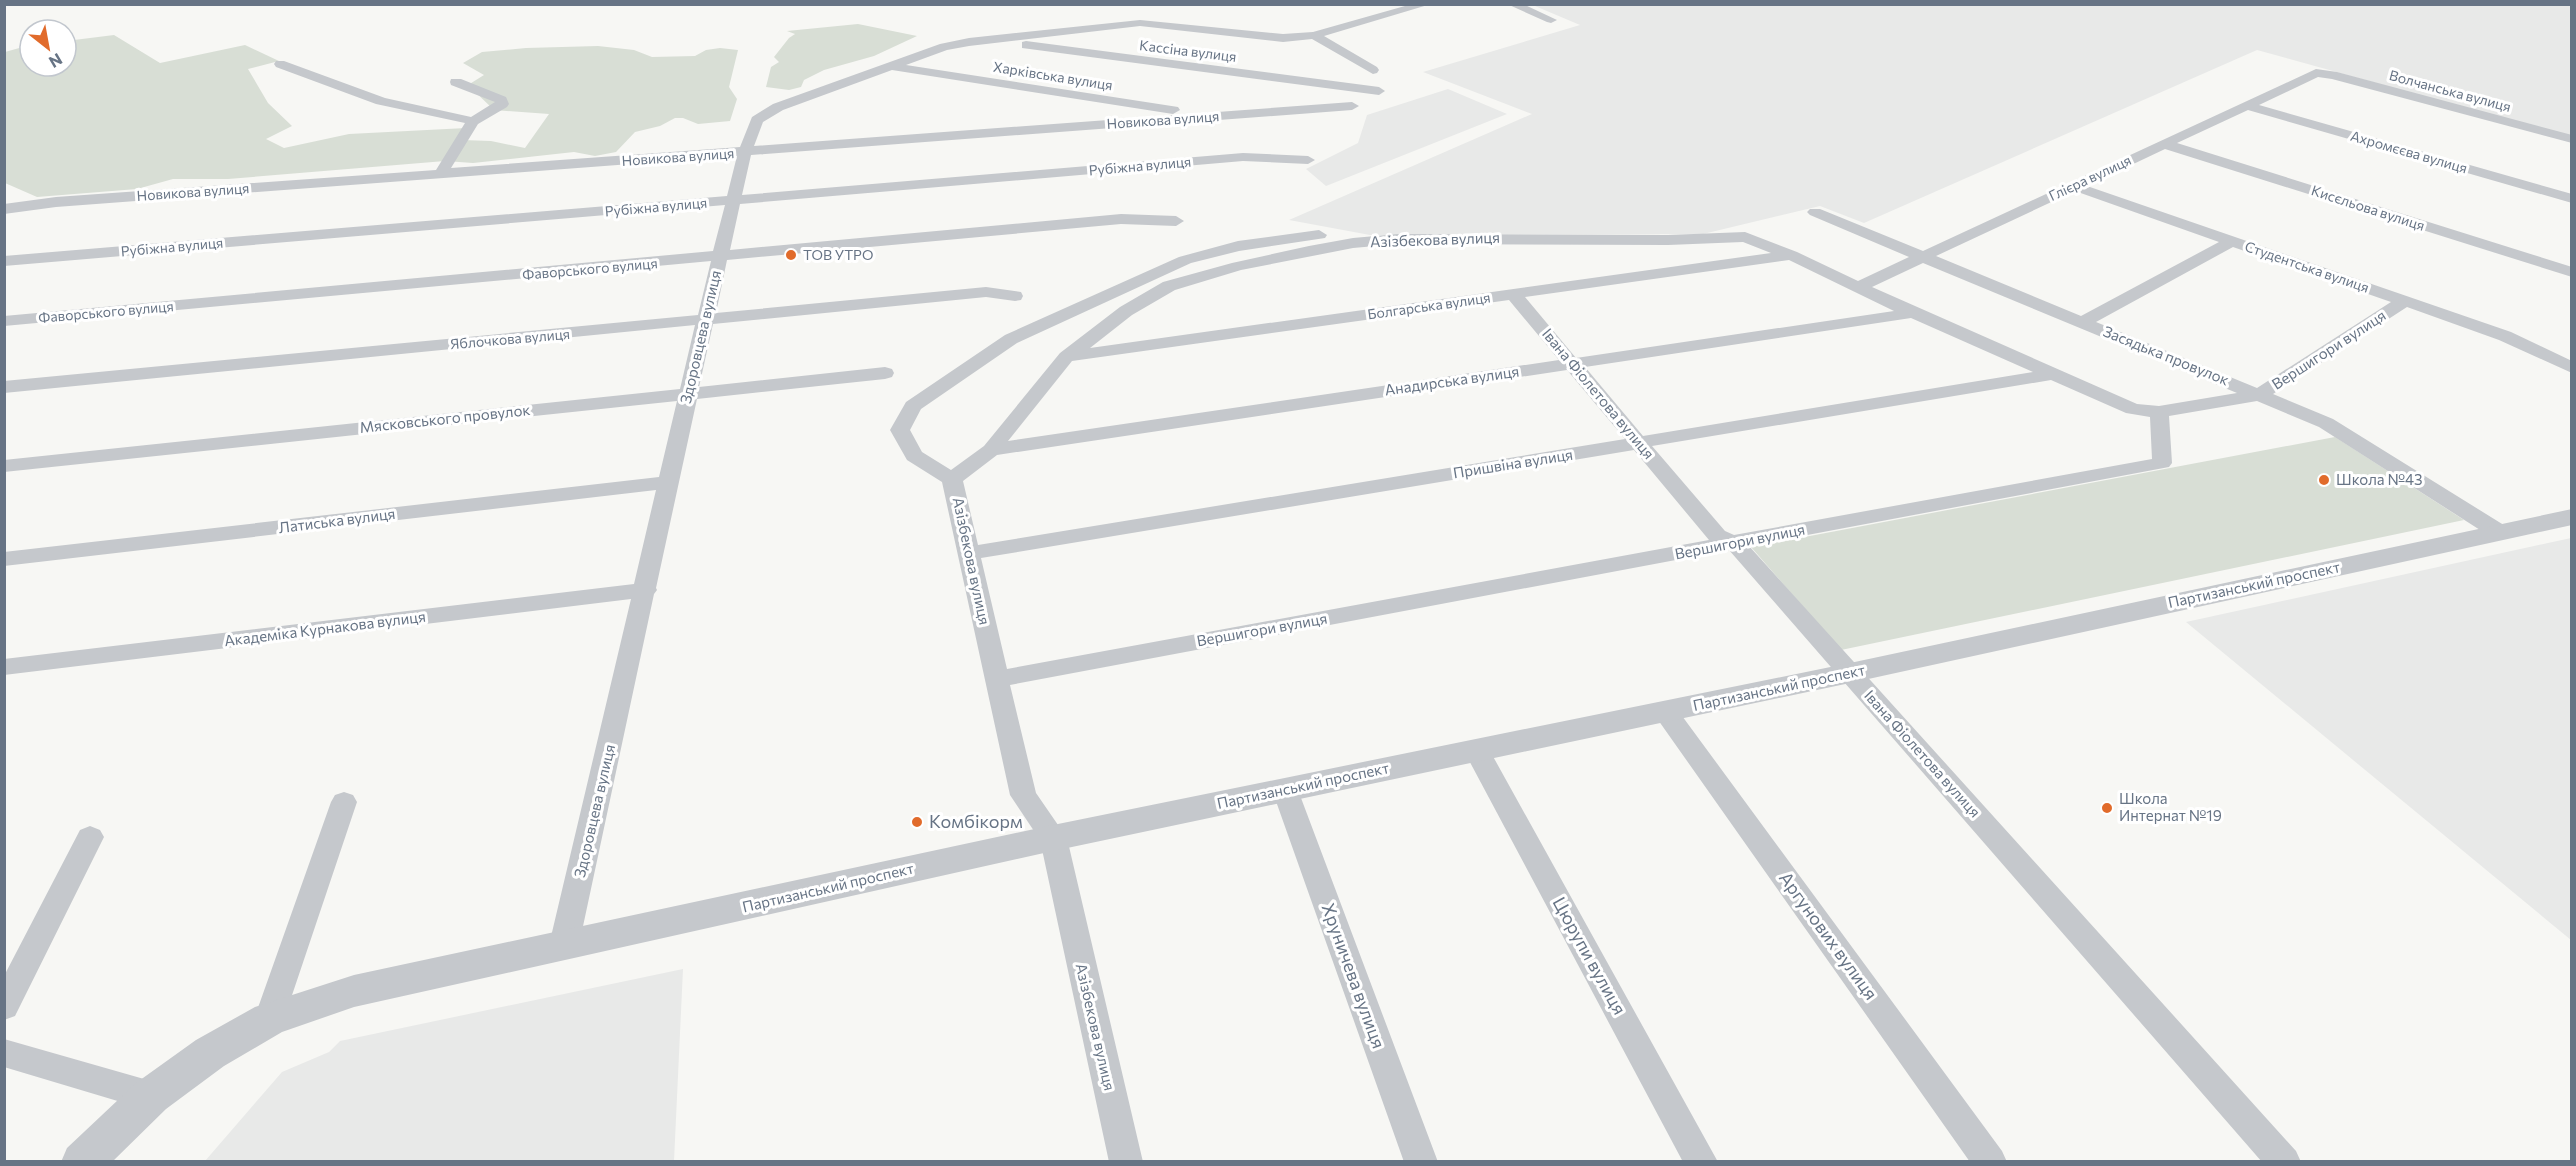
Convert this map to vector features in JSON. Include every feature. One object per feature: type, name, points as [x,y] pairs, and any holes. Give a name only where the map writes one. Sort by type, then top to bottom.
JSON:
[{"type":"street","name":"Здоровцева вулиця","points":[[564,945],[646,591],[687,394],[746,152],[757,120],[765,114],[892,66],[944,47],[969,42],[1140,23],[1283,38],[1314,35],[1426,4]]},
{"type":"street","points":[[1512,4],[1551,20]]},
{"type":"street","points":[[1314,35],[1373,70]]},
{"type":"street","name":"Кассіна вулиця","points":[[993,41],[1379,91]]},
{"type":"street","points":[[280,64],[381,101],[473,121]]},
{"type":"street","name":"Харківська вулиця","points":[[892,66],[1210,116]]},
{"type":"street","name":"Глієра вулиця","points":[[1860,286],[2246,105],[2320,73]]},
{"type":"street","name":"Волчанська вулиця","points":[[2320,73],[2571,139]]},
{"type":"street","points":[[440,174],[473,121],[502,104],[501,100],[456,82]]},
{"type":"street","name":"Ахромєєва вулиця","points":[[2246,105],[2571,199]]},
{"type":"street","name":"Новикова вулиця","points":[[4,209],[56,202],[1352,106]]},
{"type":"street","name":"Кисєльова вулиця","points":[[2165,144],[2571,272]]},
{"type":"street","name":"Рубіжна вулиця","points":[[4,261],[1243,157],[1308,160]]},
{"type":"street","name":"Студентська вулиця","points":[[2074,186],[2505,336],[2571,368]]},
{"type":"street","name":"Засядька провулок","points":[[1815,212],[2326,423],[2499,532]]},
{"type":"street","name":"Фаворського вулиця","points":[[4,321],[1120,219],[1176,221]]},
{"type":"street","points":[[952,479],[914,456],[900,430],[913,406],[1011,339],[1185,260],[1238,246],[1409,223]]},
{"type":"street","name":"Азізбекова вулиця","points":[[1126,1161],[1053,838],[1023,795],[996,680],[971,553],[952,479],[991,450],[1066,357],[1126,312],[1168,286],[1238,266],[1342,245],[1398,239],[1668,240],[1734,236],[1757,240],[1791,255]]},
{"type":"street","points":[[2082,322],[2232,241]]},
{"type":"street","points":[[1791,255],[1913,313],[2133,409],[2159,412]]},
{"type":"street","name":"Болгарська вулиця","points":[[1066,357],[1791,255]]},
{"type":"street","name":"Яблочкова вулиця","points":[[4,387],[705,321],[986,292],[1015,296]]},
{"type":"street","name":"Івана Фіолетова вулиця","points":[[1513,294],[1717,536],[1734,543],[2284,1161]]},
{"type":"street","name":"Вершигори вулиця","points":[[996,680],[2163,463],[2159,412],[2259,395],[2405,301]]},
{"type":"street","name":"Анадирська вулиця","points":[[991,450],[1913,313]]},
{"type":"street","name":"Мясковського провулок","points":[[4,466],[885,373]]},
{"type":"street","name":"Пришвіна вулиця","points":[[971,553],[2055,374]]},
{"type":"street","name":"Латиська вулиця","points":[[4,559],[670,482]]},
{"type":"street","name":"Партизанський проспект","points":[[82,1161],[151,1096],[210,1053],[269,1019],[354,991],[1053,838],[1850,673],[2571,517]]},
{"type":"street","name":"Академіка Курнакова вулиця","points":[[4,667],[646,591]]},
{"type":"street","name":"Аргунових вулиця","points":[[1665,711],[1990,1161]]},
{"type":"street","name":"Цюрупи вулиця","points":[[1477,751],[1701,1161]]},
{"type":"street","name":"Хруничева вулиця","points":[[1285,790],[1421,1161]]},
{"type":"street","points":[[269,1019],[344,802]]},
{"type":"street","points":[[4,1007],[90,837]]},
{"type":"street","points":[[4,1053],[151,1096]]},
{"type":"shaded area","points":[[2571,5],[2571,137],[2257,50],[1864,223],[1820,206],[1703,234],[1370,235],[1289,220],[1532,114],[1423,72],[1580,25],[1535,6]]},
{"type":"shaded area","points":[[858,24],[917,36],[874,56],[824,70],[804,80],[801,87],[789,90],[766,87],[771,67],[779,62],[774,57],[795,34],[787,31]]},
{"type":"shaded area","points":[[114,35],[160,63],[245,45],[279,61],[248,69],[268,103],[292,126],[266,139],[284,148],[349,134],[466,128],[462,140],[491,141],[525,148],[549,114],[494,110],[468,85],[484,75],[463,63],[482,52],[598,46],[634,50],[652,57],[695,56],[706,50],[720,48],[738,50],[729,87],[737,99],[730,121],[698,124],[683,118],[675,118],[660,126],[635,132],[616,152],[595,156],[574,152],[473,163],[445,161],[228,179],[173,179],[137,189],[37,197],[5,183],[5,52],[18,48],[18,78],[78,78],[78,40]]},
{"type":"shaded area","points":[[1448,89],[1507,114],[1326,186],[1306,169],[1358,143],[1367,115]]},
{"type":"shaded area","points":[[2335,437],[2464,520],[1841,650],[1751,547]]},
{"type":"shaded area","points":[[2572,538],[2571,940],[2186,622]]},
{"type":"shaded area","points":[[683,969],[674,1161],[205,1161],[282,1072],[329,1052],[340,1041]]},
{"type":"place","name":"ТОВ УТРО","points":[[791,255]]},
{"type":"place","name":"Школа №43","points":[[2324,480]]},
{"type":"place","name":"Школа Интернат №19","points":[[2107,808]]},
{"type":"place","name":"Комбікорм","points":[[917,822]]}]
